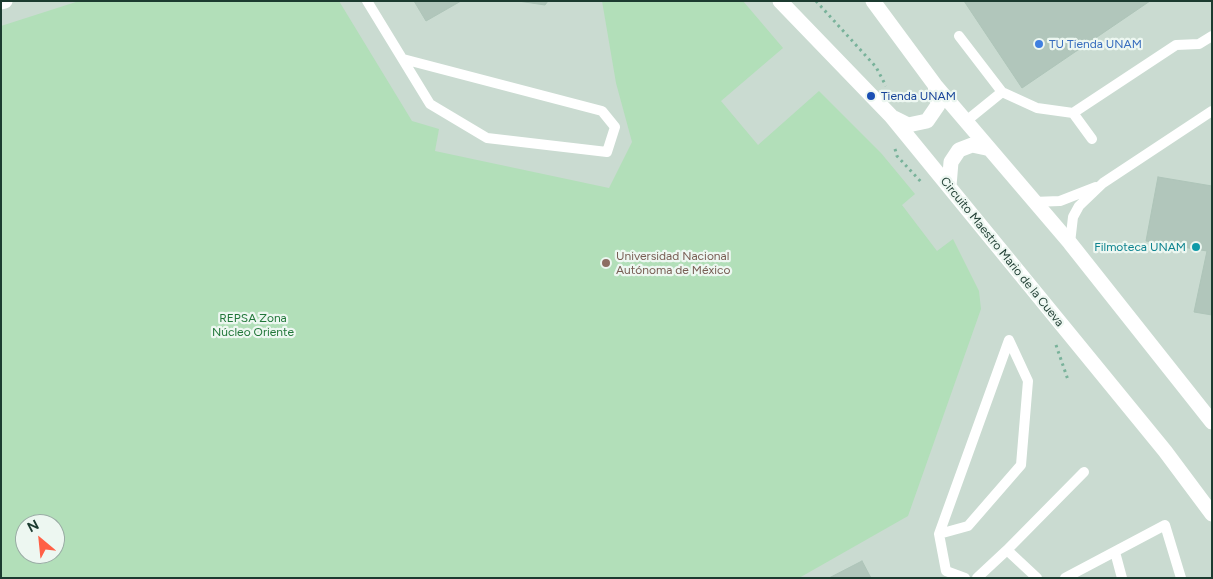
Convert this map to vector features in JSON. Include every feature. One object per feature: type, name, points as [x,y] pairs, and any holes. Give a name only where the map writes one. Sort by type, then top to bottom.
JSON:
[{"type":"street","points":[[1,2],[5,1]]},
{"type":"street","name":"Circuito Maestro Mario de la Cueva","points":[[780,1],[891,116],[1165,451],[1212,514]]},
{"type":"street","points":[[873,1],[935,86],[986,148],[1070,243],[1212,422]]},
{"type":"street","points":[[891,116],[908,126],[927,121],[938,105],[935,86]]},
{"type":"street","points":[[949,186],[951,162],[959,150],[972,145],[986,148]]},
{"type":"lane","points":[[367,1],[430,104],[487,138],[607,152],[615,127],[602,111],[403,59]]},
{"type":"lane","points":[[959,36],[1002,92],[1037,108],[1073,113],[1176,45],[1199,44],[1212,36]]},
{"type":"lane","points":[[965,122],[1002,92]]},
{"type":"lane","points":[[1033,202],[1060,201],[1103,183],[1212,111]]},
{"type":"lane","points":[[1073,113],[1092,139]]},
{"type":"lane","points":[[1070,243],[1073,217],[1080,206],[1103,183]]},
{"type":"lane","points":[[939,534],[968,526],[1021,465],[1028,381],[1009,340],[939,534],[946,571],[965,578]]},
{"type":"lane","points":[[977,578],[1084,472]]},
{"type":"lane","points":[[1071,576],[1165,525],[1181,578]]},
{"type":"lane","points":[[1007,550],[1037,578]]},
{"type":"lane","points":[[1115,552],[1122,578]]},
{"type":"path","points":[[816,1],[876,67],[885,81],[887,90]]},
{"type":"shaded area","name":"REPSA Zona Núcleo Oriente","points":[[1,1],[1212,1],[1212,578],[1,578]]},
{"type":"green space","name":"REPSA Zona Núcleo Oriente","points":[[79,1],[339,1],[412,121],[439,129],[435,151],[609,188],[632,142],[616,83],[602,1],[743,1],[783,48],[721,101],[758,145],[819,91],[881,153],[915,194],[902,205],[937,251],[953,239],[979,291],[981,309],[908,516],[799,578],[1,578],[1,26]]},
{"type":"building","points":[[414,1],[461,1],[426,21]]},
{"type":"building","points":[[518,1],[548,1],[545,5]]},
{"type":"building","name":"TU Tienda UNAM","points":[[964,1],[1150,1],[1022,88]]},
{"type":"building","name":"Filmoteca UNAM","points":[[1158,177],[1212,186],[1212,315],[1194,312],[1207,251],[1146,241]]},
{"type":"building","points":[[862,561],[871,578],[829,578]]},
{"type":"place","name":"TU Tienda UNAM","points":[[1039,44]]},
{"type":"place","name":"Tienda UNAM","points":[[871,96]]},
{"type":"place","name":"Filmoteca UNAM","points":[[1196,247]]},
{"type":"place","name":"Universidad Nacional Autónoma de México","points":[[606,263]]}]
